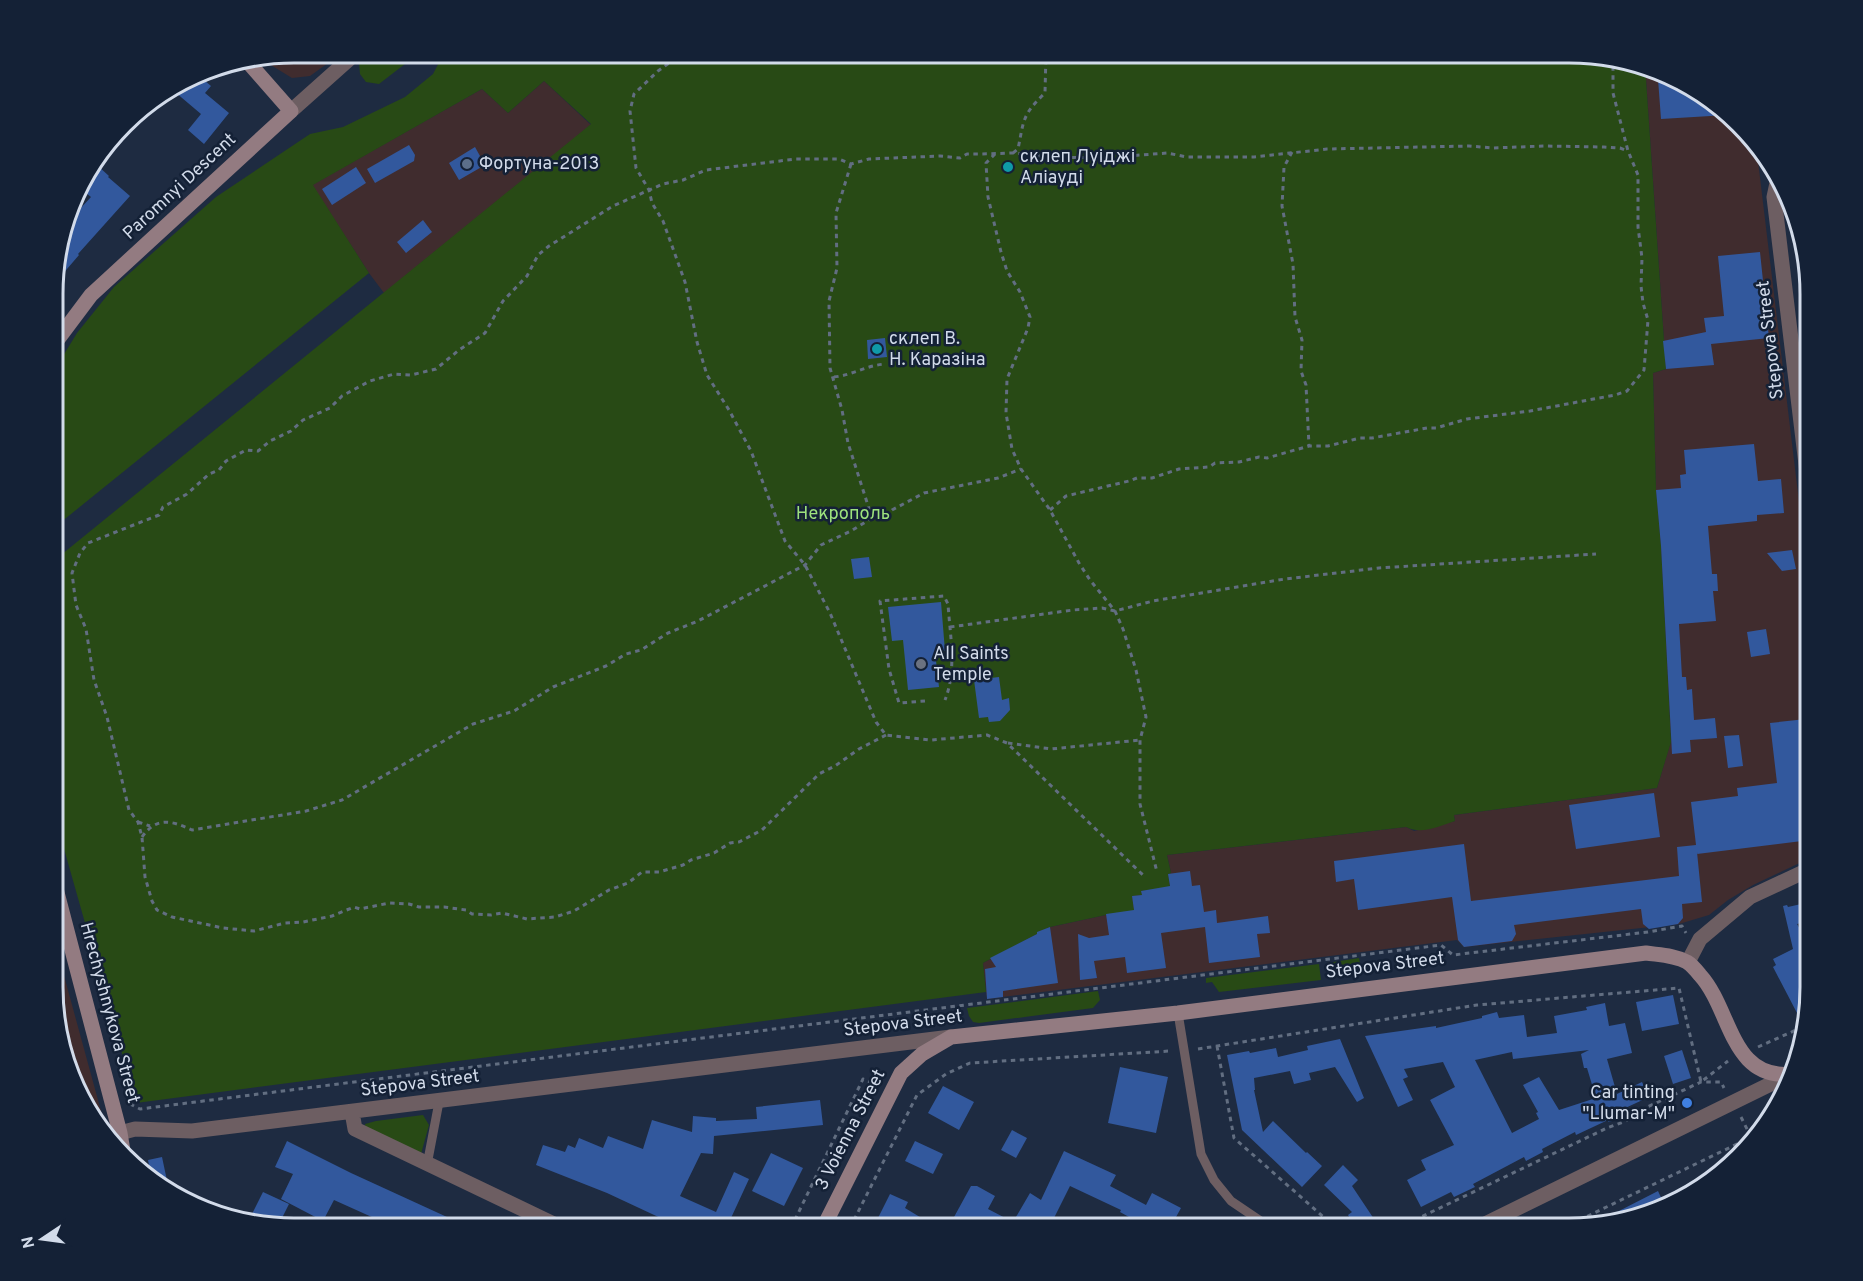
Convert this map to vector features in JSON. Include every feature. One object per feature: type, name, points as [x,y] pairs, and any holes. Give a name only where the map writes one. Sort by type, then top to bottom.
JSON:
[{"type":"street","points":[[252,67],[291,111],[345,63]]},
{"type":"street","name":"Paromnyi Descent","points":[[63,332],[91,295],[291,111]]},
{"type":"street","name":"Stepova Street","points":[[1775,191],[1774,197],[1800,414]]},
{"type":"street","points":[[1783,1073],[1764,1072],[1742,1055],[1710,986],[1688,962],[1700,939],[1750,897],[1800,874]]},
{"type":"street","name":"Hrechyshnykova Street","points":[[63,897],[121,1140]]},
{"type":"street","name":"Stepova Street","points":[[120,1133],[135,1129],[192,1131],[439,1102],[951,1037],[1178,1013],[1646,953],[1674,956],[1688,962]]},
{"type":"street","name":"3 Voienna Street","points":[[829,1218],[901,1073],[922,1054],[951,1037]]},
{"type":"street","points":[[1497,1218],[1780,1080]]},
{"type":"street","points":[[352,1112],[354,1129],[541,1218]]},
{"type":"lane","points":[[1178,1013],[1201,1154],[1214,1180],[1231,1201],[1256,1218]]},
{"type":"lane","points":[[427,1165],[439,1102]]},
{"type":"path","points":[[669,63],[634,94],[630,111],[636,168],[663,221],[685,282],[697,342],[707,375],[751,452],[784,542],[805,566],[830,613],[876,722],[886,735]]},
{"type":"path","points":[[1013,153],[1018,149],[1023,119],[1031,106],[1045,93],[1046,63]]},
{"type":"path","points":[[1050,510],[1066,496],[1130,482],[1137,478],[1152,478],[1190,467],[1209,467],[1215,463],[1267,458],[1309,446],[1328,446],[1360,438],[1436,428],[1467,419],[1530,411],[1627,391],[1644,370],[1648,320],[1641,286],[1638,175],[1628,151],[1613,93],[1613,67]]},
{"type":"path","points":[[1140,740],[1050,749],[1007,743],[987,735],[931,740],[886,735],[819,774],[762,830],[714,853],[682,865],[659,872],[642,872],[628,883],[555,917],[527,918],[502,913],[472,914],[455,908],[419,907],[397,903],[354,908],[332,916],[285,923],[254,931],[223,928],[172,916],[157,910],[152,901],[145,877],[138,822],[129,810],[107,717],[94,680],[86,628],[76,605],[72,573],[80,553],[88,543],[159,515],[163,507],[187,494],[209,474],[219,470],[226,461],[246,450],[258,451],[270,441],[291,431],[303,420],[330,408],[342,396],[370,381],[394,374],[411,375],[436,369],[485,333],[503,300],[527,276],[538,255],[549,246],[613,207],[649,190],[706,170],[796,159],[839,159],[851,164],[869,159],[940,156],[960,158],[967,154],[1013,153],[1050,157],[1102,158],[1167,153],[1187,157],[1254,157],[1327,149],[1469,146],[1493,148],[1604,147],[1628,151]]},
{"type":"path","points":[[1292,152],[1284,167],[1282,206],[1293,264],[1295,317],[1302,340],[1301,371],[1306,386],[1309,446]]},
{"type":"path","points":[[995,154],[987,164],[988,197],[1007,271],[1020,292],[1030,317],[1028,328],[1007,379],[1012,449],[1021,469],[1050,510],[1084,571],[1115,611],[1123,629],[1136,670],[1146,717],[1140,740],[1140,804],[1157,872]]},
{"type":"path","points":[[851,164],[836,213],[837,268],[828,301],[831,368],[848,443],[872,518]]},
{"type":"path","points":[[834,377],[850,374],[866,367],[886,364]]},
{"type":"path","points":[[138,822],[150,826],[166,822],[180,824],[192,830],[306,811],[342,800],[473,724],[514,711],[553,687],[606,666],[626,654],[641,650],[668,633],[698,621],[805,566],[821,545],[872,518],[884,517],[924,493],[998,478],[1021,469]]},
{"type":"path","points":[[950,627],[1073,610],[1102,608],[1115,611],[1153,601],[1286,579],[1379,568],[1596,554]]},
{"type":"path","points":[[925,701],[899,703],[889,669],[880,601],[944,596],[948,604],[952,673],[950,688],[945,700]]},
{"type":"path","points":[[1007,743],[1145,877]]},
{"type":"path","points":[[141,837],[150,826]]},
{"type":"path","points":[[128,1096],[132,1105],[140,1109],[1441,945],[1454,955],[1682,926],[1687,936],[1700,939]]},
{"type":"path","points":[[855,1218],[917,1095],[946,1074],[970,1063],[1184,1051],[1478,1005],[1679,988],[1701,1082]]},
{"type":"path","points":[[1762,1045],[1796,1030]]},
{"type":"path","points":[[1217,1046],[1234,1138],[1325,1218]]},
{"type":"path","points":[[1419,1218],[1626,1121],[1643,1109],[1701,1082],[1727,1062]]},
{"type":"path","points":[[796,1218],[863,1079],[891,1091],[917,1095]]},
{"type":"path","points":[[1584,1218],[1739,1143]]},
{"type":"shaded area","points":[[328,63],[310,76],[292,78],[270,64]]},
{"type":"shaded area","points":[[1646,76],[1684,94],[1710,111],[1743,142],[1758,162],[1800,510],[1800,863],[1753,885],[1709,915],[1679,924],[1464,947],[1457,940],[987,999],[983,963],[1037,932],[1115,913],[1132,896],[1141,891],[1170,887],[1168,874],[1171,873],[1167,855],[1406,827],[1414,831],[1455,821],[1454,815],[1657,788],[1671,741],[1656,490],[1653,373],[1666,369]]},
{"type":"shaded area","points":[[544,81],[591,125],[384,293],[312,185],[482,89],[508,113]]},
{"type":"shaded area","points":[[63,972],[102,1115],[87,1089],[71,1047],[63,1002]]},
{"type":"green space","points":[[359,63],[406,63],[379,84],[366,82],[360,74]]},
{"type":"green space","name":"Некрополь","points":[[439,63],[1584,63],[1614,67],[1646,76],[1666,369],[1653,373],[1656,490],[1671,742],[1657,788],[1454,815],[1455,821],[1424,830],[1406,827],[1167,855],[1171,873],[1168,874],[1170,887],[1141,891],[1142,895],[1132,896],[1137,930],[1115,913],[1050,927],[983,963],[986,992],[136,1103],[63,845],[63,553],[591,124],[544,81],[508,113],[482,89],[313,185],[369,273],[63,521],[63,356],[77,333],[114,287],[216,197],[310,134],[343,127],[405,97],[433,74]]},
{"type":"green space","points":[[1359,958],[1362,974],[1329,978],[1327,963]]},
{"type":"green space","points":[[1319,964],[1321,980],[1219,992],[1212,982],[1206,983],[1206,978]]},
{"type":"green space","points":[[1098,991],[1100,1000],[1093,1008],[979,1023],[973,1022],[967,1008]]},
{"type":"green space","points":[[423,1115],[429,1125],[421,1154],[366,1129],[365,1124],[376,1121]]},
{"type":"building","points":[[205,81],[211,86],[205,93],[229,113],[204,144],[188,130],[201,114],[178,94]]},
{"type":"building","points":[[1658,82],[1684,94],[1716,116],[1661,119]]},
{"type":"building","points":[[409,145],[415,155],[414,161],[375,183],[367,169]]},
{"type":"building","name":"Фортуна-2013","points":[[475,147],[485,165],[459,180],[449,163]]},
{"type":"building","points":[[356,167],[366,183],[332,205],[322,189]]},
{"type":"building","points":[[100,168],[130,196],[64,273],[67,249],[75,220],[80,209],[91,197],[86,193]]},
{"type":"building","points":[[423,220],[432,232],[406,253],[397,242]]},
{"type":"building","points":[[1760,252],[1769,338],[1711,344],[1714,365],[1666,369],[1663,341],[1706,332],[1704,318],[1724,316],[1718,256]]},
{"type":"building","name":"склеп В. Н. Каразіна","points":[[885,338],[887,357],[868,359],[867,340]]},
{"type":"building","points":[[1754,444],[1758,481],[1781,479],[1784,513],[1757,515],[1757,521],[1708,526],[1712,574],[1717,574],[1718,591],[1713,591],[1716,621],[1679,624],[1682,677],[1686,677],[1687,690],[1692,689],[1694,720],[1715,718],[1717,738],[1690,740],[1691,752],[1672,754],[1656,490],[1681,488],[1680,475],[1686,474],[1684,450]]},
{"type":"building","points":[[1792,550],[1796,569],[1782,571],[1767,553]]},
{"type":"building","points":[[869,557],[872,577],[854,579],[851,559]]},
{"type":"building","name":"All Saints Temple","points":[[941,602],[945,651],[935,652],[939,687],[908,690],[903,640],[892,641],[888,607]]},
{"type":"building","points":[[1766,629],[1770,654],[1751,657],[1747,632]]},
{"type":"building","points":[[999,677],[1002,700],[1009,698],[1010,710],[1000,721],[989,722],[988,717],[979,718],[974,680]]},
{"type":"building","points":[[1800,720],[1800,841],[1697,854],[1702,902],[1682,904],[1683,918],[1678,924],[1649,929],[1643,924],[1641,909],[1514,925],[1516,934],[1512,941],[1464,947],[1458,940],[1452,897],[1358,910],[1354,879],[1336,882],[1334,861],[1464,844],[1471,901],[1679,876],[1677,847],[1696,845],[1691,802],[1738,796],[1737,788],[1777,783],[1770,723]]},
{"type":"building","points":[[1739,735],[1743,766],[1728,768],[1724,736]]},
{"type":"building","points":[[1654,793],[1660,837],[1576,849],[1569,805]]},
{"type":"building","points":[[1190,871],[1192,886],[1200,885],[1204,912],[1216,910],[1217,923],[1268,916],[1270,933],[1257,934],[1260,957],[1209,963],[1205,927],[1161,933],[1166,968],[1127,973],[1125,957],[1094,961],[1097,978],[1080,980],[1078,934],[1089,938],[1109,935],[1106,914],[1134,910],[1132,896],[1142,895],[1141,891],[1170,886],[1168,874]]},
{"type":"building","points":[[1800,904],[1800,923],[1797,924],[1800,929],[1800,1002],[1797,1013],[1773,967],[1776,965],[1773,959],[1793,949],[1783,906]]},
{"type":"building","points":[[1050,927],[1058,983],[1003,991],[1003,997],[987,999],[985,969],[996,967],[990,958]]},
{"type":"building","points":[[1673,995],[1679,1024],[1642,1031],[1636,1002]]},
{"type":"building","points":[[1605,1003],[1609,1026],[1625,1023],[1632,1053],[1607,1059],[1617,1094],[1642,1082],[1649,1097],[1621,1110],[1625,1118],[1608,1122],[1608,1120],[1576,1135],[1575,1132],[1542,1149],[1543,1152],[1526,1161],[1524,1157],[1473,1184],[1475,1187],[1454,1197],[1451,1192],[1421,1207],[1407,1180],[1426,1170],[1421,1160],[1454,1145],[1430,1100],[1455,1087],[1443,1062],[1404,1069],[1408,1077],[1403,1079],[1413,1100],[1398,1107],[1365,1036],[1436,1026],[1436,1028],[1482,1018],[1482,1016],[1497,1012],[1499,1018],[1524,1015],[1527,1037],[1557,1033],[1554,1016],[1587,1010],[1586,1007]],"holes":[[[1589,1050],[1581,1054],[1596,1098],[1559,1110],[1539,1077],[1523,1085],[1538,1112],[1536,1113],[1539,1119],[1512,1133],[1475,1060],[1512,1052],[1513,1059]]]},
{"type":"building","points":[[1340,1039],[1364,1098],[1357,1102],[1335,1067],[1309,1073],[1311,1080],[1294,1084],[1290,1071],[1254,1078],[1254,1090],[1263,1132],[1273,1121],[1322,1166],[1302,1187],[1242,1130],[1227,1055],[1276,1048],[1278,1057],[1308,1050],[1307,1046]]},
{"type":"building","points":[[1682,1050],[1691,1078],[1673,1084],[1664,1056]]},
{"type":"building","points":[[1120,1067],[1168,1077],[1156,1133],[1108,1123]]},
{"type":"building","points":[[943,1086],[974,1102],[959,1130],[928,1113]]},
{"type":"building","points":[[820,1100],[823,1125],[714,1136],[713,1154],[701,1153],[680,1196],[716,1212],[734,1172],[749,1179],[731,1218],[661,1218],[607,1193],[536,1165],[543,1145],[565,1152],[568,1145],[575,1148],[579,1138],[603,1148],[608,1136],[643,1149],[652,1120],[692,1132],[693,1116],[716,1118],[716,1121],[757,1119],[756,1107]]},
{"type":"building","points":[[1012,1130],[1027,1138],[1016,1158],[1001,1150]]},
{"type":"building","points":[[287,1141],[449,1218],[374,1218],[334,1200],[325,1218],[317,1218],[281,1199],[293,1174],[275,1167]]},
{"type":"building","points":[[915,1141],[943,1154],[933,1174],[905,1161]]},
{"type":"building","points":[[1064,1151],[1116,1175],[1110,1186],[1146,1205],[1152,1193],[1181,1208],[1176,1218],[1131,1218],[1120,1212],[1121,1210],[1070,1186],[1054,1218],[1015,1218],[1030,1193],[1041,1200]]},
{"type":"building","points":[[771,1153],[803,1168],[784,1206],[752,1191]]},
{"type":"building","points":[[162,1157],[167,1180],[149,1167],[148,1160]]},
{"type":"building","points":[[1343,1165],[1358,1180],[1352,1186],[1373,1218],[1350,1218],[1348,1215],[1352,1212],[1324,1185]]},
{"type":"building","points":[[971,1186],[977,1186],[995,1196],[988,1209],[1005,1218],[953,1218]]},
{"type":"building","points":[[1658,1191],[1661,1198],[1643,1206],[1617,1212]]},
{"type":"building","points":[[263,1192],[289,1204],[282,1218],[252,1214]]},
{"type":"building","points":[[890,1194],[908,1202],[905,1208],[922,1218],[878,1218]]},
{"type":"place","name":"Фортуна-2013","points":[[467,164]]},
{"type":"place","name":"склеп Луіджі Аліауді","points":[[1008,167]]},
{"type":"place","name":"склеп В. Н. Каразіна","points":[[877,349]]},
{"type":"place","name":"All Saints Temple","points":[[921,664]]},
{"type":"place","name":"Car tinting \"Llumar-M\"","points":[[1687,1103]]}]
